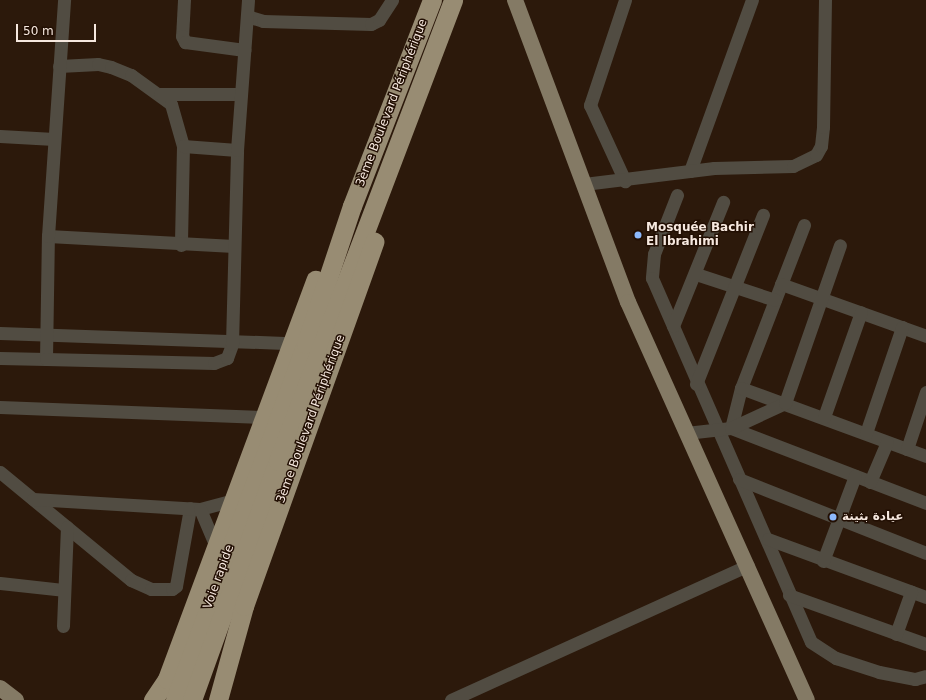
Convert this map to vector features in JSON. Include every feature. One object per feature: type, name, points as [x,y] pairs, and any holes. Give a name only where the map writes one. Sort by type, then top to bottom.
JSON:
[{"type":"highway","name":"3ème Boulevard Périphérique","points":[[270,458],[352,206],[432,0]]},
{"type":"highway","name":"3ème Boulevard Périphérique","points":[[270,458],[400,136],[453,0]]},
{"type":"highway","name":"3ème Boulevard Périphérique","points":[[218,700],[244,606],[374,243],[400,136]]},
{"type":"highway","name":"3ème Boulevard Périphérique","points":[[152,700],[167,679],[215,544],[234,500],[262,417],[324,257],[352,206]]},
{"type":"highway","name":"Voie rapide","points":[[175,700],[270,458]]},
{"type":"highway","name":"Voie rapide","points":[[192,700],[270,458]]},
{"type":"main road","points":[[515,0],[628,302],[686,433],[748,565],[807,700]]},
{"type":"main road","points":[[0,688],[16,700]]},
{"type":"street","points":[[46,359],[48,236],[64,0]]},
{"type":"street","points":[[184,0],[182,36],[185,42],[244,50]]},
{"type":"street","points":[[0,358],[214,363],[227,358],[232,344],[236,150],[248,0]]},
{"type":"street","points":[[247,16],[263,21],[371,24],[379,20],[392,0]]},
{"type":"street","points":[[625,0],[590,105],[626,182]]},
{"type":"street","points":[[690,171],[752,0]]},
{"type":"street","points":[[584,184],[626,182],[690,171],[793,166],[816,155],[821,146],[823,127],[824,0]]},
{"type":"street","points":[[59,66],[98,64],[131,75],[160,94],[171,104],[183,146],[181,245]]},
{"type":"street","points":[[160,94],[241,94]]},
{"type":"street","points":[[0,136],[54,139]]},
{"type":"street","points":[[183,146],[236,150]]},
{"type":"street","points":[[677,195],[652,268],[652,278],[696,384],[725,429],[739,479],[768,539],[789,595],[811,642],[821,652],[880,672],[915,679],[926,676]]},
{"type":"street","points":[[673,326],[696,274],[722,202]]},
{"type":"street","points":[[696,384],[763,215]]},
{"type":"street","points":[[725,429],[804,225]]},
{"type":"street","points":[[48,236],[181,245],[234,246]]},
{"type":"street","points":[[686,433],[725,429],[785,403],[840,245]]},
{"type":"street","points":[[696,274],[775,300]]},
{"type":"street","points":[[781,284],[926,336]]},
{"type":"street","points":[[824,417],[861,312]]},
{"type":"street","points":[[866,433],[902,327]]},
{"type":"street","points":[[0,333],[232,344],[291,343]]},
{"type":"street","points":[[741,388],[824,417],[926,456]]},
{"type":"street","points":[[907,449],[926,392]]},
{"type":"street","points":[[0,407],[262,417]]},
{"type":"street","points":[[725,429],[926,502]]},
{"type":"street","points":[[870,482],[887,442]]},
{"type":"street","points":[[0,472],[139,586],[172,589],[180,574],[195,509]]},
{"type":"street","points":[[823,561],[855,476]]},
{"type":"street","points":[[739,479],[926,553]]},
{"type":"street","points":[[33,499],[195,509],[234,500]]},
{"type":"street","points":[[195,509],[215,544]]},
{"type":"street","points":[[63,626],[62,590],[67,527]]},
{"type":"street","points":[[768,539],[823,561],[926,597]]},
{"type":"street","points":[[451,700],[748,565]]},
{"type":"street","points":[[0,583],[62,590]]},
{"type":"street","points":[[896,634],[911,592]]},
{"type":"street","points":[[789,595],[926,644]]},
{"type":"place","name":"Mosquée Bachir El Ibrahimi","points":[[638,235]]},
{"type":"place","name":"عيادة بثينة","points":[[833,517]]}]
